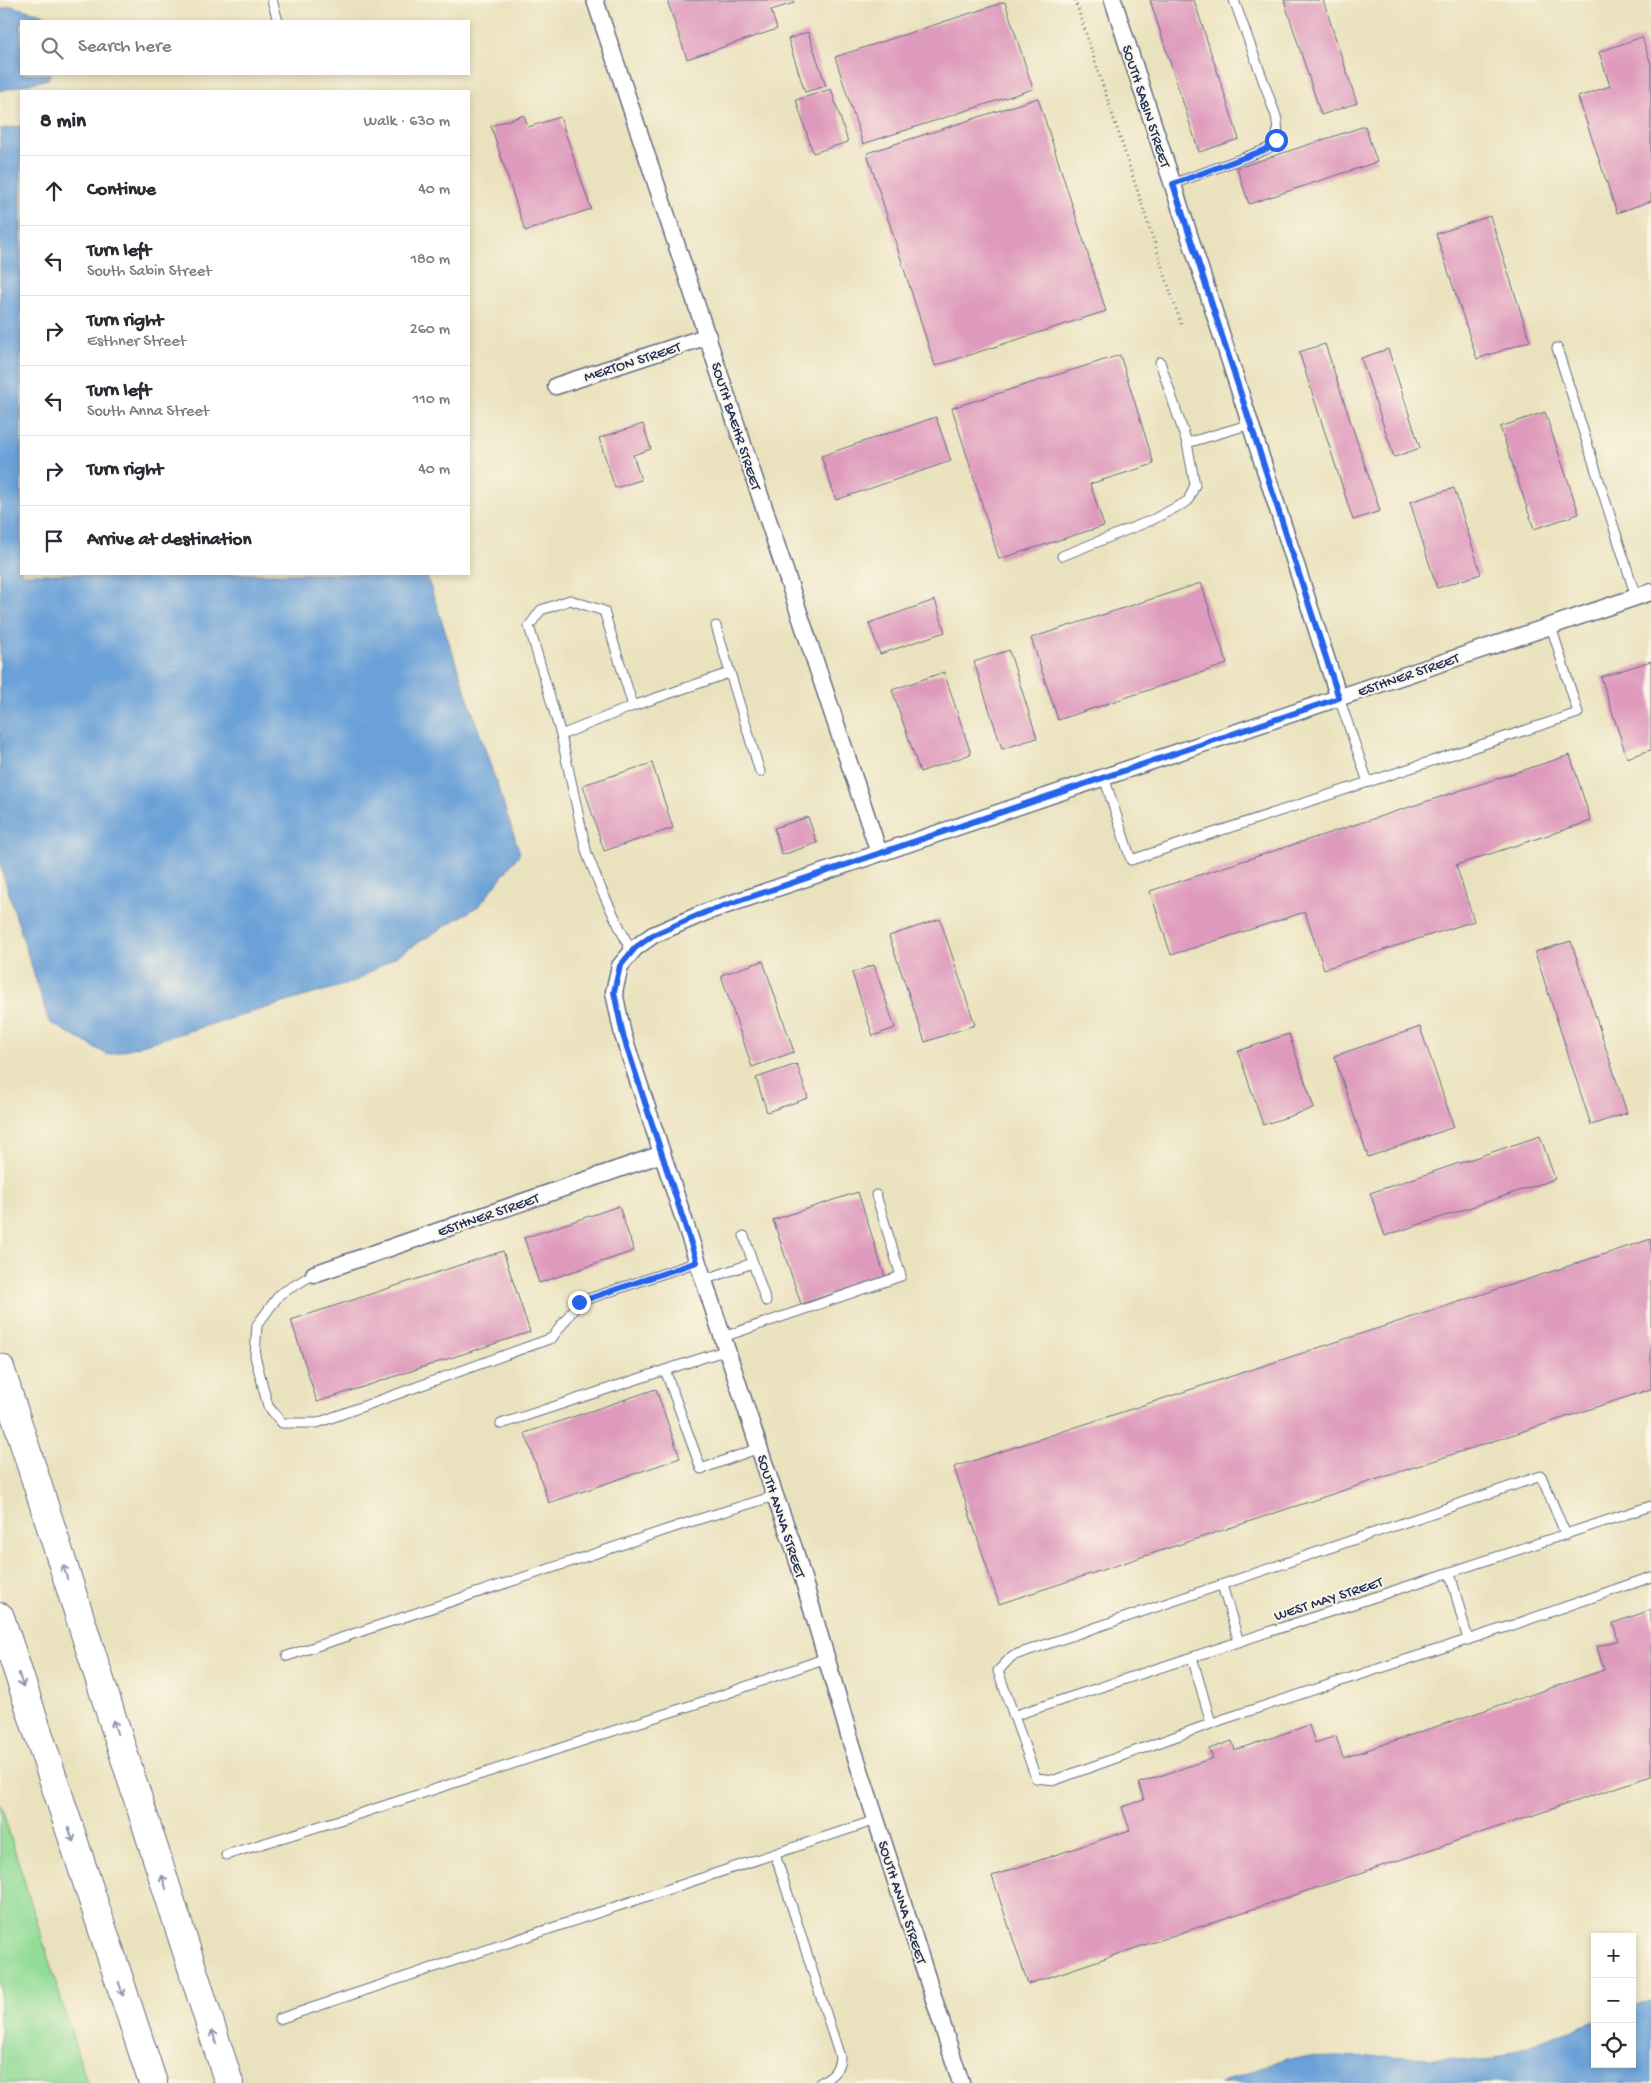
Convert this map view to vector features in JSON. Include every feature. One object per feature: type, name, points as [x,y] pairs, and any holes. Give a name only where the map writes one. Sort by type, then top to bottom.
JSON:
[{"type":"highway","points":[[0,1368],[228,2083]]},
{"type":"highway","points":[[0,1617],[152,2083]]},
{"type":"street","name":"SOUTH BAEHR STREET","points":[[595,0],[879,853]]},
{"type":"street","name":"SOUTH SABIN STREET","points":[[1113,0],[1339,698]]},
{"type":"street","name":"MERTON STREET","points":[[556,386],[708,336]]},
{"type":"street","name":"ESTHNER STREET","points":[[632,953],[635,948],[653,935],[706,912],[1644,595]]},
{"type":"street","name":"SOUTH ANNA STREET","points":[[632,953],[620,966],[614,992],[623,1035],[697,1262],[794,1548],[876,1820],[961,2083]]},
{"type":"street","name":"ESTHNER STREET","points":[[314,1274],[662,1154]]},
{"type":"lane","points":[[272,0],[278,20]]},
{"type":"lane","points":[[1173,184],[1267,149],[1276,140],[1278,125],[1276,116],[1234,0]]},
{"type":"lane","points":[[1557,348],[1644,595]]},
{"type":"lane","points":[[1062,556],[1152,520],[1188,501],[1195,485],[1188,443],[1160,362]]},
{"type":"lane","points":[[1188,443],[1251,424]]},
{"type":"lane","points":[[632,953],[602,891],[587,854],[561,735],[529,626],[541,610],[570,600],[604,611],[633,706]]},
{"type":"lane","points":[[716,626],[760,772]]},
{"type":"lane","points":[[1104,777],[1131,860],[1578,713],[1551,626]]},
{"type":"lane","points":[[561,735],[633,706],[729,673]]},
{"type":"lane","points":[[1339,698],[1368,782]]},
{"type":"lane","points":[[501,1424],[666,1370],[725,1343],[901,1276],[876,1195]]},
{"type":"lane","points":[[744,1236],[766,1301]]},
{"type":"lane","points":[[314,1274],[280,1294],[257,1325],[255,1356],[265,1397],[268,1406],[282,1422],[317,1423],[552,1338],[579,1302],[697,1262]]},
{"type":"lane","points":[[703,1280],[753,1263]]},
{"type":"lane","points":[[666,1370],[701,1469],[760,1448]]},
{"type":"lane","points":[[1566,1534],[1541,1476],[1012,1656],[998,1671],[1036,1778],[1055,1780],[1211,1724],[1651,1578]]},
{"type":"lane","points":[[286,1656],[693,1521],[775,1496]]},
{"type":"lane","name":"WEST MAY STREET","points":[[1013,1716],[1651,1506]]},
{"type":"lane","points":[[1450,1573],[1468,1640]]},
{"type":"lane","points":[[1222,1585],[1240,1642]]},
{"type":"lane","points":[[1192,1657],[1211,1724]]},
{"type":"lane","points":[[226,1855],[362,1813],[714,1698],[826,1658]]},
{"type":"lane","points":[[278,2019],[876,1820]]},
{"type":"lane","points":[[775,1854],[839,2051],[839,2067],[832,2075],[820,2083]]},
{"type":"path","points":[[1075,0],[1181,324]]},
{"type":"green space","points":[[0,1803],[87,2083],[0,2083]]},
{"type":"water","points":[[11,6],[42,14],[51,20],[20,20],[20,75],[50,75],[48,79],[0,91],[0,9]]},
{"type":"water","points":[[20,126],[20,575],[426,575],[520,853],[480,905],[354,982],[108,1055],[49,1022],[0,865],[0,129]]},
{"type":"water","points":[[1651,2000],[1651,2083],[1220,2083],[1287,2058],[1390,2056],[1487,2061],[1591,2022],[1591,2068],[1636,2068],[1636,2006]]},
{"type":"building","points":[[667,0],[793,0],[794,3],[771,10],[777,29],[687,59]]},
{"type":"building","points":[[1150,0],[1194,0],[1239,139],[1199,152]]},
{"type":"building","points":[[1284,0],[1323,0],[1357,103],[1321,115]]},
{"type":"building","points":[[1005,2],[1033,89],[863,144],[835,57]]},
{"type":"building","points":[[808,32],[826,86],[805,92],[788,39]]},
{"type":"building","points":[[1642,37],[1651,64],[1651,201],[1617,213],[1578,97],[1610,86],[1599,52]]},
{"type":"building","points":[[831,89],[848,142],[813,153],[796,100]]},
{"type":"building","points":[[1038,98],[1106,311],[935,366],[867,153]]},
{"type":"building","points":[[524,115],[528,127],[560,117],[591,209],[525,231],[491,126]]},
{"type":"building","points":[[1365,126],[1377,162],[1249,204],[1237,168]]},
{"type":"building","points":[[1490,216],[1530,341],[1477,359],[1436,234]]},
{"type":"building","points":[[1325,344],[1380,511],[1353,520],[1299,352]]},
{"type":"building","points":[[1388,349],[1420,448],[1394,457],[1361,358]]},
{"type":"building","points":[[1120,355],[1154,464],[1090,484],[1104,526],[999,559],[952,408]]},
{"type":"building","points":[[1545,412],[1579,514],[1534,529],[1500,427]]},
{"type":"building","points":[[936,417],[951,461],[836,500],[821,456]]},
{"type":"building","points":[[643,424],[651,449],[633,455],[641,480],[615,488],[599,438]]},
{"type":"building","points":[[1454,488],[1481,574],[1437,588],[1410,502]]},
{"type":"building","points":[[1201,583],[1227,664],[1058,720],[1031,638]]},
{"type":"building","points":[[935,600],[945,632],[880,654],[869,623]]},
{"type":"building","points":[[1009,650],[1037,738],[1002,749],[974,662]]},
{"type":"building","points":[[1651,661],[1651,750],[1627,758],[1601,677]]},
{"type":"building","points":[[944,672],[971,754],[920,772],[892,690]]},
{"type":"building","points":[[1570,755],[1591,821],[1456,865],[1474,921],[1324,969],[1305,912],[1171,955],[1150,891]]},
{"type":"building","points":[[652,763],[673,828],[604,851],[583,785]]},
{"type":"building","points":[[808,817],[817,843],[782,855],[774,828]]},
{"type":"building","points":[[940,919],[975,1025],[925,1042],[889,936]]},
{"type":"building","points":[[1571,941],[1627,1113],[1591,1125],[1535,952]]},
{"type":"building","points":[[763,961],[794,1052],[752,1067],[721,975]]},
{"type":"building","points":[[874,965],[895,1028],[873,1036],[852,973]]},
{"type":"building","points":[[1420,1027],[1454,1127],[1368,1157],[1334,1056]]},
{"type":"building","points":[[1289,1034],[1314,1108],[1263,1125],[1238,1051]]},
{"type":"building","points":[[797,1064],[808,1098],[767,1112],[756,1078]]},
{"type":"building","points":[[1540,1136],[1555,1179],[1385,1236],[1370,1193]]},
{"type":"building","points":[[858,1192],[885,1277],[801,1304],[773,1220]]},
{"type":"building","points":[[619,1206],[634,1251],[539,1283],[524,1238]]},
{"type":"building","points":[[1651,1239],[1651,1389],[999,1604],[954,1467]]},
{"type":"building","points":[[503,1251],[530,1332],[317,1402],[291,1320]]},
{"type":"building","points":[[656,1389],[680,1458],[549,1503],[525,1433]]},
{"type":"building","points":[[1651,1610],[1651,1776],[1028,1984],[992,1876],[1130,1830],[1122,1807],[1144,1800],[1139,1783],[1213,1758],[1209,1749],[1232,1741],[1235,1750],[1309,1725],[1315,1743],[1336,1736],[1343,1758],[1604,1670],[1597,1647],[1618,1640],[1613,1623]]},
{"type":"route","points":[[579,1302],[697,1262],[623,1035],[614,992],[620,966],[635,948],[653,935],[706,912],[1339,698],[1280,510],[1173,184],[1267,149],[1276,140]]}]
